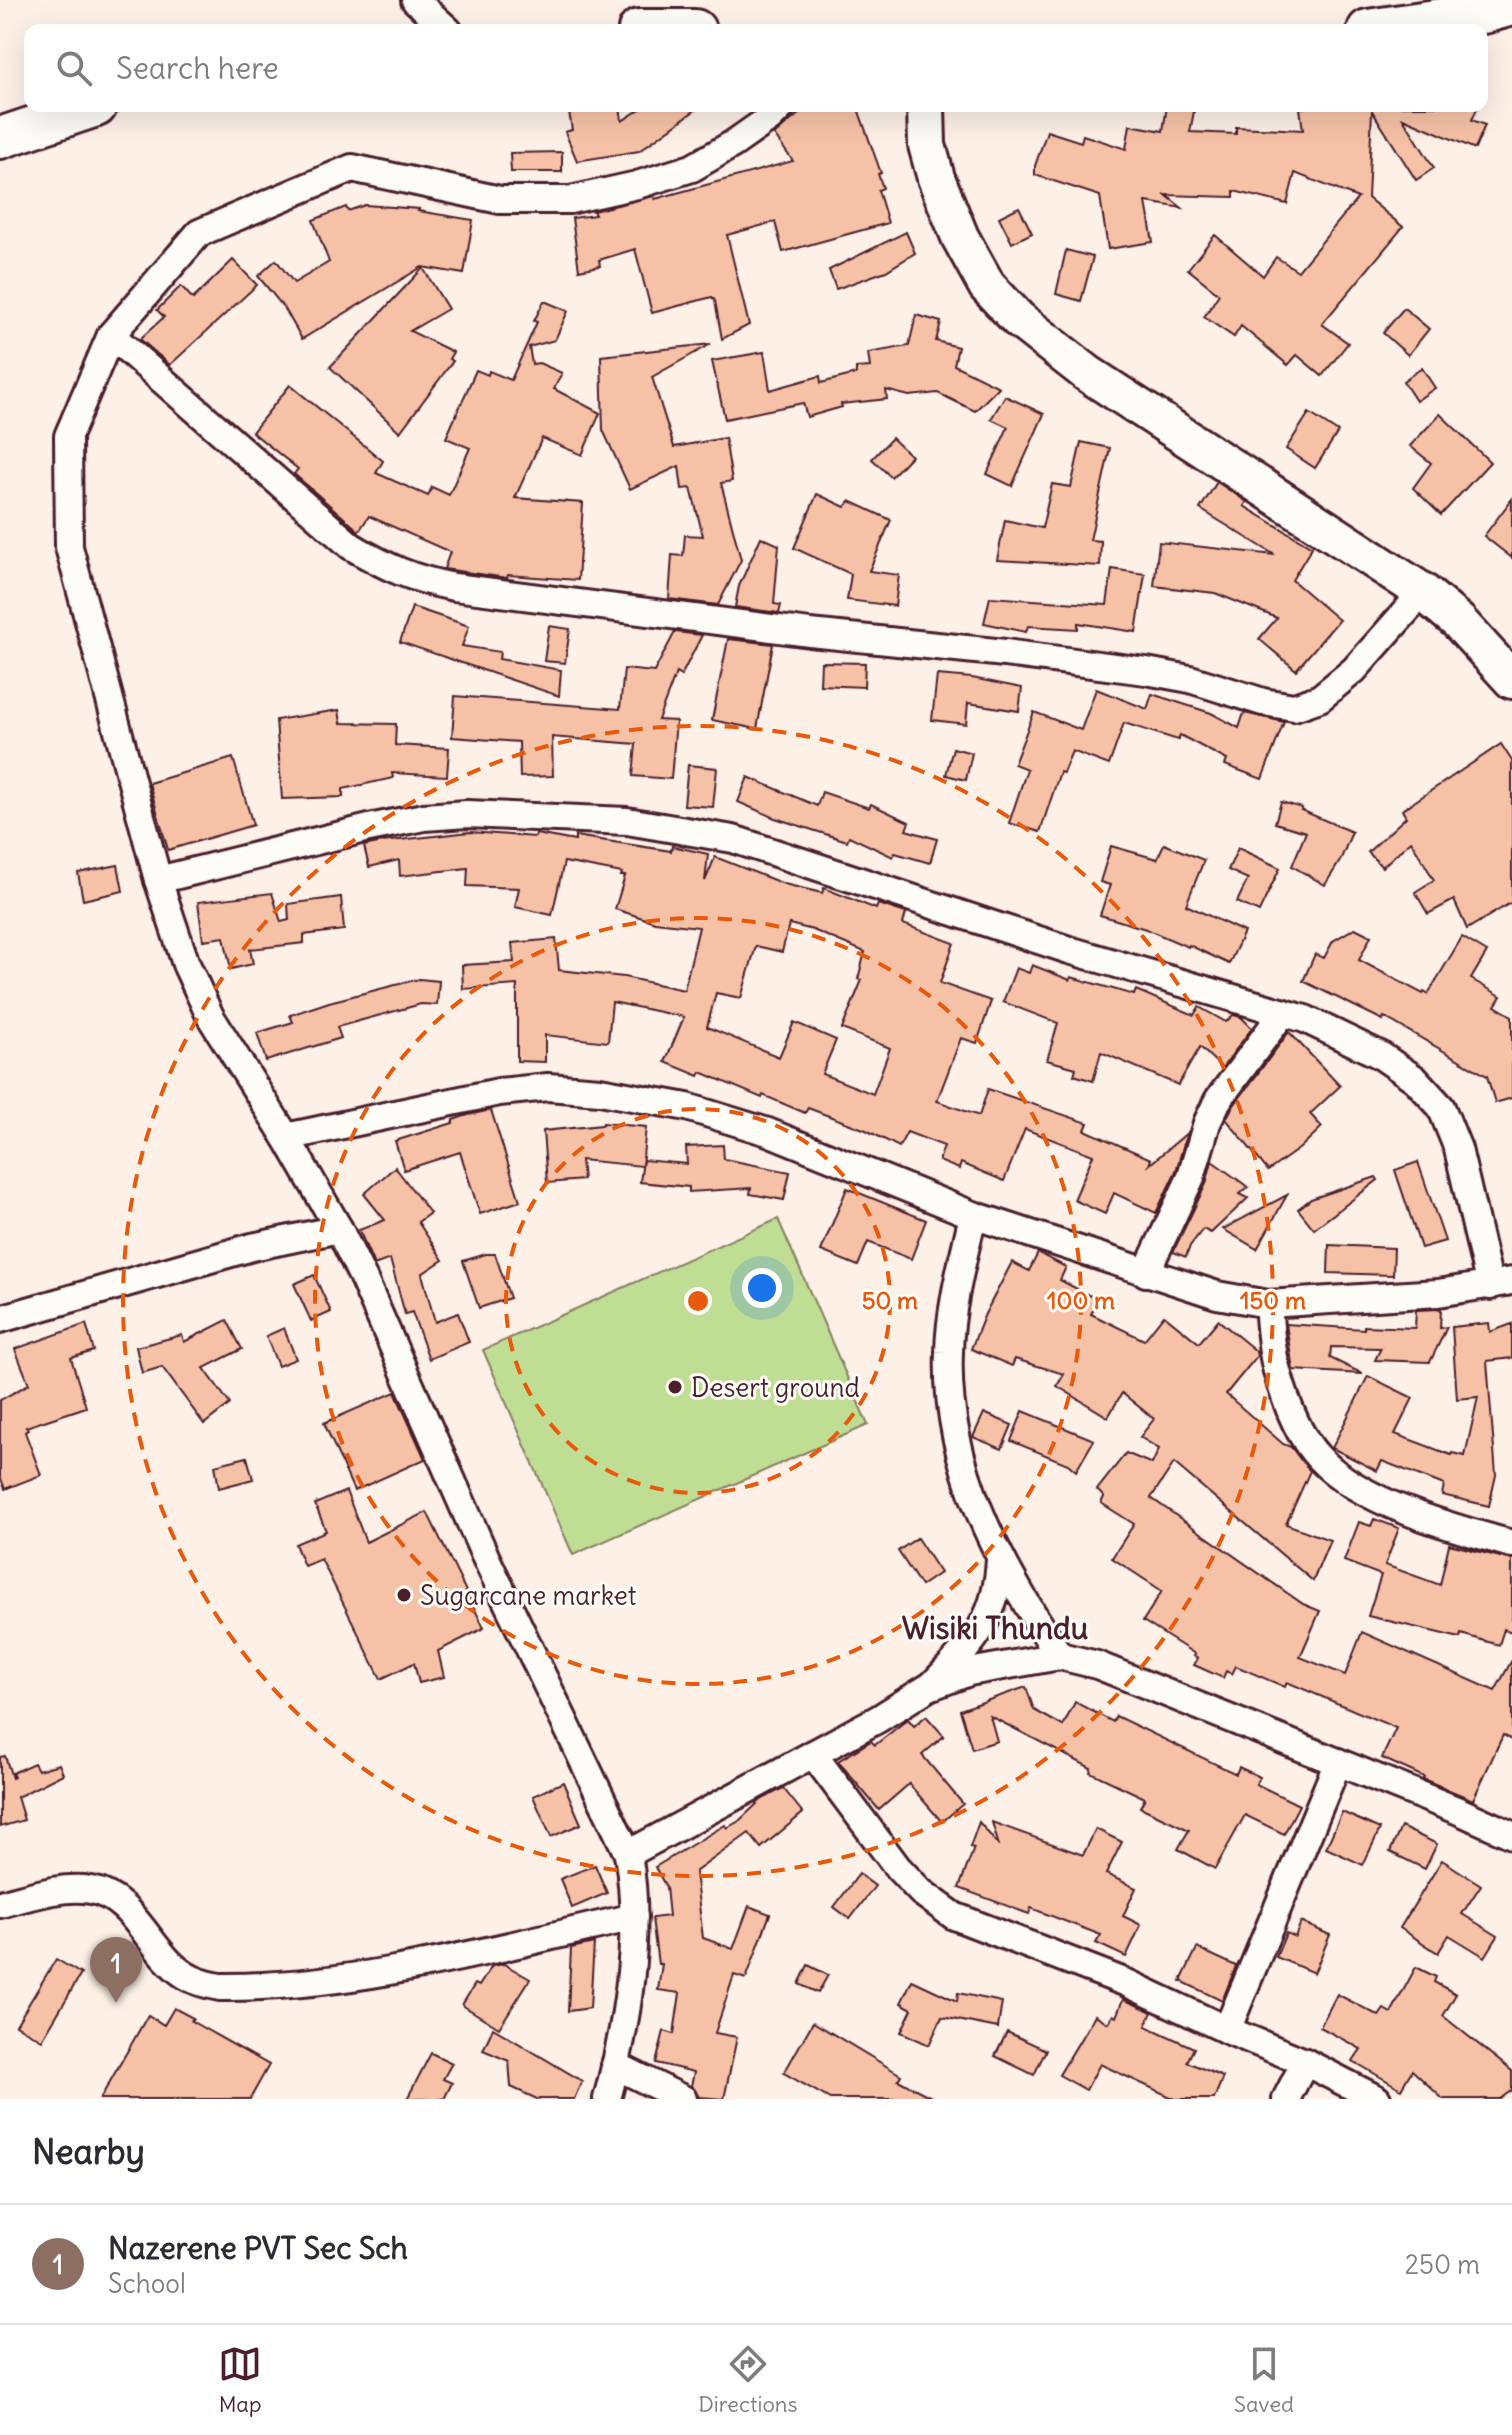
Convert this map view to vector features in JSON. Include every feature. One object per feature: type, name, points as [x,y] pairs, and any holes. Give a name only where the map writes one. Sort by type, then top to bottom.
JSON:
[{"type":"main road","points":[[1409,24],[1483,13],[1512,5]]},
{"type":"main road","points":[[0,138],[78,112]]},
{"type":"street","points":[[415,0],[441,24]]},
{"type":"street","points":[[607,2099],[623,2031],[634,1917],[634,1890],[628,1854],[486,1558],[416,1395],[339,1229],[210,1016],[186,964],[158,880],[69,547],[68,436],[111,335],[199,233],[352,168],[500,200],[570,200],[637,185],[692,168],[733,144],[776,112]]},
{"type":"street","points":[[926,112],[927,145],[936,178],[960,237],[987,286],[1018,319],[1087,373],[1423,592],[1458,621],[1512,680]]},
{"type":"street","points":[[111,335],[351,546],[388,569],[419,580],[454,587],[810,633],[1146,671],[1190,679],[1263,702],[1294,707],[1320,698],[1354,670],[1423,592]]},
{"type":"street","points":[[158,880],[424,817],[467,814],[627,821],[733,839],[1069,950],[1305,1019],[1380,1055],[1415,1079],[1441,1107],[1458,1149],[1501,1284],[1438,1293],[1268,1304],[1217,1295],[973,1215],[768,1132],[687,1107],[600,1091],[548,1087],[499,1092],[286,1137]]},
{"type":"street","points":[[1146,1273],[1191,1177],[1207,1123],[1218,1100],[1282,1014]]},
{"type":"street","points":[[973,1215],[957,1286],[949,1353],[951,1408],[961,1462],[1000,1559],[1018,1594],[1060,1656]]},
{"type":"street","points":[[0,1319],[252,1247],[339,1229]]},
{"type":"street","points":[[1268,1304],[1276,1368],[1305,1439],[1319,1458],[1339,1475],[1376,1497],[1445,1526],[1512,1544]]},
{"type":"street","points":[[929,1687],[968,1648],[984,1624],[999,1587],[1000,1559]]},
{"type":"street","points":[[628,1854],[929,1687],[969,1672],[1060,1656],[1097,1665],[1512,1835]]},
{"type":"street","points":[[813,1754],[898,1868],[921,1892],[954,1916],[1142,1989],[1227,2030],[1305,2062],[1377,2099]]},
{"type":"street","points":[[1227,2030],[1338,1762]]},
{"type":"street","points":[[0,1904],[73,1889],[105,1893],[119,1903],[177,1969],[204,1984],[220,1987],[336,1978],[406,1968],[634,1917]]},
{"type":"street","points":[[1286,2099],[1305,2062]]},
{"type":"street","points":[[615,2065],[683,2099]]},
{"type":"green space","name":"Desert ground","points":[[778,1219],[868,1425],[573,1555],[483,1350]]},
{"type":"building","points":[[569,112],[621,112],[622,121],[636,112],[693,112],[639,151],[577,161],[565,132],[572,130]]},
{"type":"building","points":[[801,112],[859,112],[881,173],[878,174],[883,188],[878,190],[888,223],[783,252],[775,222],[727,235],[749,325],[722,339],[712,297],[652,313],[635,249],[599,260],[600,266],[579,270],[572,218],[595,215],[593,211],[654,196],[655,199],[793,161],[774,135]]},
{"type":"building","points":[[1166,112],[1194,112],[1190,132],[1236,134],[1236,127],[1303,130],[1301,112],[1372,112],[1368,198],[1403,227],[1322,324],[1348,343],[1322,376],[1297,355],[1288,365],[1241,326],[1234,337],[1204,317],[1219,294],[1188,269],[1215,235],[1263,276],[1276,257],[1298,271],[1358,198],[1295,173],[1287,204],[1234,191],[1234,197],[1166,195],[1182,208],[1146,202],[1153,242],[1108,249],[1100,196],[1035,175],[1047,131],[1081,142],[1083,135],[1126,149],[1130,125],[1163,131]]},
{"type":"building","points":[[1373,112],[1475,112],[1472,120],[1485,125],[1475,149],[1403,118],[1434,168],[1416,180]]},
{"type":"building","points":[[562,152],[562,172],[511,172],[510,153]]},
{"type":"building","points":[[365,205],[419,209],[473,220],[464,274],[422,267],[302,339],[285,309],[258,276],[276,260],[294,283],[329,262],[313,220],[346,207],[348,211]]},
{"type":"building","points":[[1019,207],[1032,233],[1012,243],[999,217]]},
{"type":"building","points":[[906,232],[915,253],[886,271],[836,289],[829,270]]},
{"type":"building","points":[[1066,250],[1093,257],[1081,301],[1056,294]]},
{"type":"building","points":[[233,260],[257,285],[170,365],[140,339],[164,317],[157,310],[181,286],[193,299]]},
{"type":"building","points":[[423,268],[448,309],[410,331],[453,352],[449,359],[453,361],[400,432],[330,367]]},
{"type":"building","points":[[544,301],[568,311],[555,340],[529,347],[532,364],[539,363],[562,373],[554,389],[600,413],[582,455],[542,438],[515,498],[583,503],[578,580],[508,575],[507,578],[444,569],[450,552],[369,516],[359,531],[294,474],[298,469],[252,432],[290,385],[383,461],[376,473],[428,496],[432,487],[449,495],[470,448],[446,438],[476,370],[488,375],[489,371],[511,380]]},
{"type":"building","points":[[1404,308],[1429,329],[1408,355],[1383,333]]},
{"type":"building","points":[[916,315],[941,322],[936,341],[958,347],[954,365],[999,387],[975,411],[938,393],[909,396],[886,390],[887,399],[841,404],[842,407],[807,417],[803,403],[725,419],[712,361],[764,352],[770,390],[820,376],[821,383],[856,374],[856,368],[870,367],[868,353],[909,346]]},
{"type":"building","points":[[711,344],[652,377],[674,447],[725,438],[732,481],[721,483],[741,560],[718,605],[669,599],[672,555],[683,556],[685,535],[703,536],[691,488],[682,489],[679,466],[630,489],[603,430],[601,356]]},
{"type":"building","points":[[1422,368],[1435,388],[1416,401],[1403,381]]},
{"type":"building","points":[[1005,396],[1044,414],[1012,486],[987,474],[1008,427],[991,419]]},
{"type":"building","points":[[1309,413],[1338,432],[1315,468],[1286,449]]},
{"type":"building","points":[[1440,414],[1490,462],[1441,515],[1413,488],[1431,463],[1410,446]]},
{"type":"building","points":[[892,438],[911,456],[891,477],[872,459]]},
{"type":"building","points":[[1081,442],[1110,448],[1090,540],[1101,541],[1100,566],[997,560],[1005,520],[1042,528],[1052,484],[1071,487]]},
{"type":"building","points":[[1217,482],[1247,502],[1244,506],[1312,547],[1292,580],[1339,620],[1296,670],[1259,639],[1277,618],[1215,593],[1154,586],[1159,542],[1275,555],[1200,509]]},
{"type":"building","points":[[817,494],[845,507],[850,501],[891,520],[869,571],[899,575],[895,606],[847,600],[851,574],[794,548]]},
{"type":"building","points":[[1512,499],[1512,558],[1484,536]]},
{"type":"building","points":[[761,537],[779,545],[774,604],[781,605],[779,613],[735,607],[739,586]]},
{"type":"building","points":[[1112,569],[1145,574],[1136,632],[1078,623],[1078,629],[1028,626],[1026,632],[984,623],[990,597],[1107,605]]},
{"type":"building","points":[[412,607],[469,626],[462,646],[500,652],[499,659],[561,670],[559,696],[400,642]]},
{"type":"building","points":[[549,626],[570,629],[565,663],[544,661]]},
{"type":"building","points":[[675,632],[702,635],[681,676],[676,673],[658,720],[676,721],[671,779],[633,776],[636,744],[552,737],[553,776],[520,777],[519,742],[452,737],[455,696],[620,709],[624,669],[654,672]]},
{"type":"building","points":[[728,639],[773,644],[757,729],[712,720]]},
{"type":"building","points":[[821,662],[865,663],[864,687],[820,685]]},
{"type":"building","points":[[937,675],[1022,688],[1019,711],[968,703],[966,724],[932,720]]},
{"type":"building","points":[[1096,689],[1147,709],[1152,694],[1211,713],[1239,728],[1244,713],[1284,722],[1262,779],[1225,765],[1227,760],[1180,735],[1178,740],[1124,723],[1109,765],[1072,751],[1063,773],[1060,772],[1040,832],[1009,823],[1027,769],[1014,764],[1034,712],[1081,730]]},
{"type":"building","points":[[339,710],[341,723],[396,724],[395,745],[449,748],[447,776],[392,773],[393,778],[343,789],[343,797],[282,799],[276,720]]},
{"type":"building","points":[[1501,744],[1512,761],[1512,902],[1467,929],[1454,900],[1428,914],[1415,892],[1434,880],[1411,841],[1382,867],[1368,852],[1406,817],[1402,810]]},
{"type":"building","points":[[953,748],[972,753],[966,780],[946,775]]},
{"type":"building","points":[[233,758],[253,825],[168,850],[149,783]]},
{"type":"building","points":[[688,765],[717,768],[713,807],[684,805]]},
{"type":"building","points":[[748,777],[817,806],[822,792],[869,808],[871,804],[909,822],[906,830],[937,839],[930,863],[895,853],[893,857],[849,836],[847,841],[775,818],[738,802]]},
{"type":"building","points":[[1281,802],[1302,808],[1352,832],[1340,861],[1325,885],[1292,866],[1306,832],[1275,823]]},
{"type":"building","points":[[470,832],[535,837],[536,834],[575,841],[575,836],[671,851],[672,846],[708,854],[705,881],[715,857],[784,884],[822,893],[824,888],[876,909],[878,904],[906,913],[903,924],[954,943],[940,983],[991,1001],[977,1043],[961,1038],[937,1101],[979,1116],[988,1089],[1088,1123],[1085,1130],[1151,1159],[1149,1165],[1187,1133],[1176,1171],[1156,1213],[1114,1193],[1105,1214],[1074,1200],[1093,1155],[1025,1129],[1004,1181],[961,1163],[959,1169],[939,1161],[944,1146],[907,1132],[899,1147],[866,1130],[808,1108],[805,1113],[701,1072],[699,1076],[665,1062],[684,1017],[612,1002],[608,1042],[545,1035],[545,1062],[517,1061],[517,985],[463,989],[462,965],[514,962],[512,943],[556,939],[559,970],[624,977],[684,990],[699,927],[655,922],[615,909],[625,876],[621,876],[622,873],[564,862],[552,915],[515,907],[519,888],[467,886],[468,868],[400,876],[399,860],[369,867],[364,846]],"holes":[[[789,924],[813,930],[865,952],[858,979],[862,980],[842,1029],[890,1048],[873,1094],[822,1074],[836,1040],[794,1022],[779,1057],[707,1027],[716,993],[741,998],[756,946],[782,952]]]},
{"type":"building","points":[[1164,844],[1204,860],[1186,905],[1244,932],[1229,964],[1189,945],[1100,915],[1110,885],[1100,882],[1111,846],[1157,859]]},
{"type":"building","points":[[1238,848],[1280,868],[1259,912],[1237,902],[1248,879],[1228,870]]},
{"type":"building","points":[[118,865],[123,891],[83,900],[78,873]]},
{"type":"building","points":[[272,893],[281,922],[289,920],[288,904],[341,897],[344,930],[304,935],[304,943],[250,949],[253,964],[231,969],[224,937],[203,940],[198,902]]},
{"type":"building","points":[[1355,928],[1371,936],[1359,960],[1423,994],[1428,994],[1462,937],[1487,952],[1471,979],[1501,996],[1495,1006],[1512,1016],[1512,1098],[1495,1103],[1487,1076],[1384,1017],[1383,1020],[1303,981],[1315,954],[1324,958],[1333,941]]},
{"type":"building","points":[[1032,965],[1070,980],[1071,977],[1134,995],[1136,990],[1194,1015],[1199,1007],[1226,1022],[1233,1015],[1241,1017],[1252,1028],[1222,1068],[1200,1047],[1178,1085],[1101,1052],[1093,1081],[1074,1075],[1076,1068],[1047,1060],[1058,1023],[1003,1002],[1016,968],[1029,973]]},
{"type":"building","points":[[419,979],[439,981],[437,1005],[421,1004],[337,1027],[341,1038],[266,1061],[257,1033],[293,1022],[290,1015]]},
{"type":"building","points":[[1289,1032],[1340,1086],[1310,1114],[1322,1127],[1268,1171],[1226,1119]]},
{"type":"building","points":[[491,1110],[520,1201],[480,1214],[460,1152],[404,1170],[395,1141]]},
{"type":"building","points":[[603,1123],[646,1127],[642,1166],[581,1160],[583,1180],[547,1183],[543,1131]]},
{"type":"building","points":[[723,1145],[724,1159],[790,1172],[784,1200],[750,1194],[751,1188],[689,1192],[689,1187],[640,1182],[643,1160],[687,1164],[686,1147]]},
{"type":"building","points":[[1212,1161],[1248,1187],[1240,1194],[1248,1198],[1211,1233],[1203,1229],[1186,1257],[1173,1252],[1206,1184]]},
{"type":"building","points":[[1418,1162],[1445,1241],[1421,1248],[1395,1170]]},
{"type":"building","points":[[395,1167],[430,1213],[418,1222],[443,1260],[422,1274],[435,1322],[458,1313],[469,1342],[429,1359],[412,1312],[405,1314],[390,1259],[374,1265],[359,1230],[385,1220],[364,1194]]},
{"type":"building","points":[[1376,1177],[1378,1180],[1314,1229],[1298,1209],[1311,1199]]},
{"type":"building","points":[[847,1188],[926,1220],[911,1259],[868,1242],[858,1266],[821,1251]]},
{"type":"building","points":[[1287,1195],[1257,1249],[1223,1229]]},
{"type":"building","points":[[1329,1245],[1394,1248],[1393,1275],[1328,1273]]},
{"type":"building","points":[[1038,1253],[1066,1267],[1060,1280],[1098,1300],[1091,1314],[1144,1340],[1164,1315],[1199,1343],[1218,1320],[1256,1351],[1257,1356],[1226,1394],[1283,1444],[1291,1447],[1310,1471],[1286,1524],[1330,1540],[1313,1581],[1174,1463],[1151,1498],[1303,1604],[1320,1611],[1300,1657],[1345,1675],[1362,1632],[1495,1691],[1512,1660],[1512,1740],[1503,1735],[1473,1800],[1382,1758],[1396,1728],[1287,1682],[1285,1687],[1236,1666],[1232,1674],[1226,1671],[1223,1678],[1194,1665],[1198,1658],[1195,1654],[1143,1621],[1162,1591],[1112,1558],[1134,1524],[1101,1503],[1104,1497],[1097,1490],[1126,1453],[1152,1464],[1159,1449],[1140,1437],[1154,1419],[1122,1393],[1108,1417],[1057,1386],[1064,1374],[1015,1359],[1012,1366],[971,1349],[1012,1262],[1029,1271]]},
{"type":"building","points":[[495,1254],[510,1298],[479,1308],[463,1261]]},
{"type":"building","points":[[314,1275],[331,1312],[311,1321],[294,1284]]},
{"type":"building","points":[[1441,1309],[1440,1328],[1447,1327],[1430,1362],[1375,1360],[1381,1348],[1331,1347],[1330,1358],[1363,1374],[1293,1370],[1286,1324],[1364,1329],[1364,1326],[1415,1328],[1416,1310]]},
{"type":"building","points":[[227,1320],[242,1349],[204,1368],[230,1404],[204,1424],[162,1367],[142,1373],[136,1347],[182,1335],[184,1342]]},
{"type":"building","points":[[1489,1323],[1490,1332],[1512,1324],[1512,1358],[1487,1361],[1496,1475],[1489,1506],[1442,1495],[1444,1485],[1382,1461],[1377,1471],[1332,1448],[1368,1376],[1413,1398],[1395,1434],[1451,1455],[1465,1456],[1478,1397],[1457,1399],[1452,1327]]},
{"type":"building","points":[[86,1324],[94,1351],[71,1358],[86,1407],[26,1427],[28,1430],[25,1432],[41,1475],[5,1489],[0,1476],[0,1400],[29,1384],[15,1349]]},
{"type":"building","points":[[284,1328],[296,1359],[278,1366],[266,1336]]},
{"type":"building","points":[[395,1392],[425,1459],[354,1491],[324,1423]]},
{"type":"building","points":[[1023,1411],[1094,1440],[1076,1471],[1068,1464],[1011,1441]]},
{"type":"building","points":[[984,1413],[1012,1425],[1002,1449],[973,1437]]},
{"type":"building","points":[[247,1457],[253,1479],[219,1488],[215,1465]]},
{"type":"building","name":"Sugarcane market","points":[[346,1491],[366,1542],[427,1512],[484,1628],[438,1651],[444,1677],[419,1683],[414,1663],[381,1679],[321,1559],[304,1566],[295,1544],[326,1531],[315,1504]]},
{"type":"building","points":[[1374,1519],[1399,1528],[1385,1565],[1440,1585],[1449,1544],[1512,1560],[1512,1632],[1504,1629],[1499,1645],[1461,1634],[1460,1638],[1368,1616],[1381,1575],[1344,1561],[1359,1522],[1371,1526]]},
{"type":"building","points":[[917,1538],[940,1573],[921,1586],[898,1551]]},
{"type":"building","points":[[1026,1687],[1034,1710],[1063,1726],[1075,1702],[1113,1722],[1116,1716],[1236,1774],[1239,1767],[1260,1777],[1256,1784],[1299,1805],[1284,1834],[1245,1815],[1215,1869],[1178,1849],[1189,1830],[1140,1807],[1145,1798],[1090,1772],[1091,1768],[990,1716],[997,1741],[972,1749],[960,1710]]},
{"type":"building","points":[[926,1716],[944,1736],[922,1755],[963,1804],[942,1822],[909,1784],[879,1810],[838,1761],[871,1741],[875,1745],[908,1719],[914,1726]]},
{"type":"building","points":[[5,1756],[12,1778],[12,1773],[34,1763],[38,1770],[59,1764],[63,1774],[17,1797],[24,1820],[0,1827],[0,1757]]},
{"type":"building","points":[[563,1782],[581,1824],[551,1837],[533,1796]]},
{"type":"building","points":[[783,1788],[803,1813],[761,1848],[749,1833],[695,1872],[703,1938],[733,1949],[749,1906],[770,1914],[746,1979],[734,1975],[715,2033],[737,2037],[724,2099],[699,2097],[691,2086],[694,2072],[656,2063],[664,2031],[674,2034],[680,1993],[658,1990],[662,1964],[658,1964],[652,1918],[669,1916],[666,1887],[655,1867],[725,1825],[727,1828],[739,1821],[761,1800]]},
{"type":"building","points":[[1342,1812],[1380,1829],[1363,1865],[1326,1848]]},
{"type":"building","points":[[979,1822],[999,1846],[992,1822],[1083,1855],[1096,1829],[1122,1842],[1106,1874],[1136,1888],[1123,1916],[1141,1925],[1126,1957],[1096,1943],[1101,1935],[1031,1908],[1029,1914],[959,1888],[974,1848],[970,1847]]},
{"type":"building","points":[[1401,1827],[1437,1844],[1425,1869],[1390,1852]]},
{"type":"building","points":[[1442,1860],[1481,1885],[1462,1914],[1498,1936],[1485,1957],[1449,1935],[1438,1953],[1400,1928]]},
{"type":"building","points":[[595,1865],[607,1893],[572,1908],[560,1879]]},
{"type":"building","points":[[859,1874],[875,1886],[850,1919],[834,1907]]},
{"type":"building","points":[[1301,1922],[1330,1935],[1314,1973],[1276,1957],[1286,1933],[1295,1937]]},
{"type":"building","points":[[594,1943],[590,2008],[568,2011],[571,1948]]},
{"type":"building","points":[[1197,1948],[1236,1966],[1222,2001],[1181,1981]]},
{"type":"building","points":[[56,1959],[81,1974],[42,2040],[16,2025]]},
{"type":"building","points":[[504,1964],[530,1979],[499,2028],[462,2005],[475,1984],[479,1986],[492,1966]]},
{"type":"building","points":[[808,1965],[828,1975],[818,1993],[799,1984]]},
{"type":"building","points":[[1416,1967],[1436,1977],[1434,1982],[1456,1994],[1443,2016],[1512,2071],[1512,2090],[1500,2099],[1443,2099],[1412,2070],[1401,2089],[1353,2061],[1361,2049],[1320,2027],[1337,1994],[1379,2016],[1384,2009],[1391,2013]]},
{"type":"building","points":[[912,1980],[957,2001],[958,1993],[1002,2002],[998,2028],[942,2017],[929,2045],[901,2032],[912,2009],[901,2003]]},
{"type":"building","points":[[1123,1999],[1152,2012],[1146,2026],[1194,2048],[1187,2062],[1223,2077],[1214,2099],[1175,2099],[1100,2064],[1086,2090],[1059,2075],[1095,2015],[1108,2023],[1113,2015],[1116,2017]]},
{"type":"building","points":[[174,2008],[193,2018],[191,2021],[269,2065],[250,2099],[100,2099],[148,2015],[164,2025]]},
{"type":"building","points":[[813,2022],[901,2075],[898,2080],[935,2099],[830,2099],[784,2073]]},
{"type":"building","points":[[493,2028],[582,2081],[574,2099],[537,2099],[511,2087],[509,2061],[483,2050]]},
{"type":"building","points":[[1007,2032],[1046,2050],[1034,2075],[995,2056]]},
{"type":"building","points":[[431,2053],[452,2063],[443,2079],[452,2083],[444,2099],[407,2099]]},
{"type":"place","name":"Desert ground","points":[[675,1387]]},
{"type":"place","name":"Sugarcane market","points":[[404,1595]]},
{"type":"place","name":"Nazerene PVT Sec Sch","points":[[116,2003]]},
{"type":"district","name":"Wisiki Thundu","points":[[995,1628]]}]
